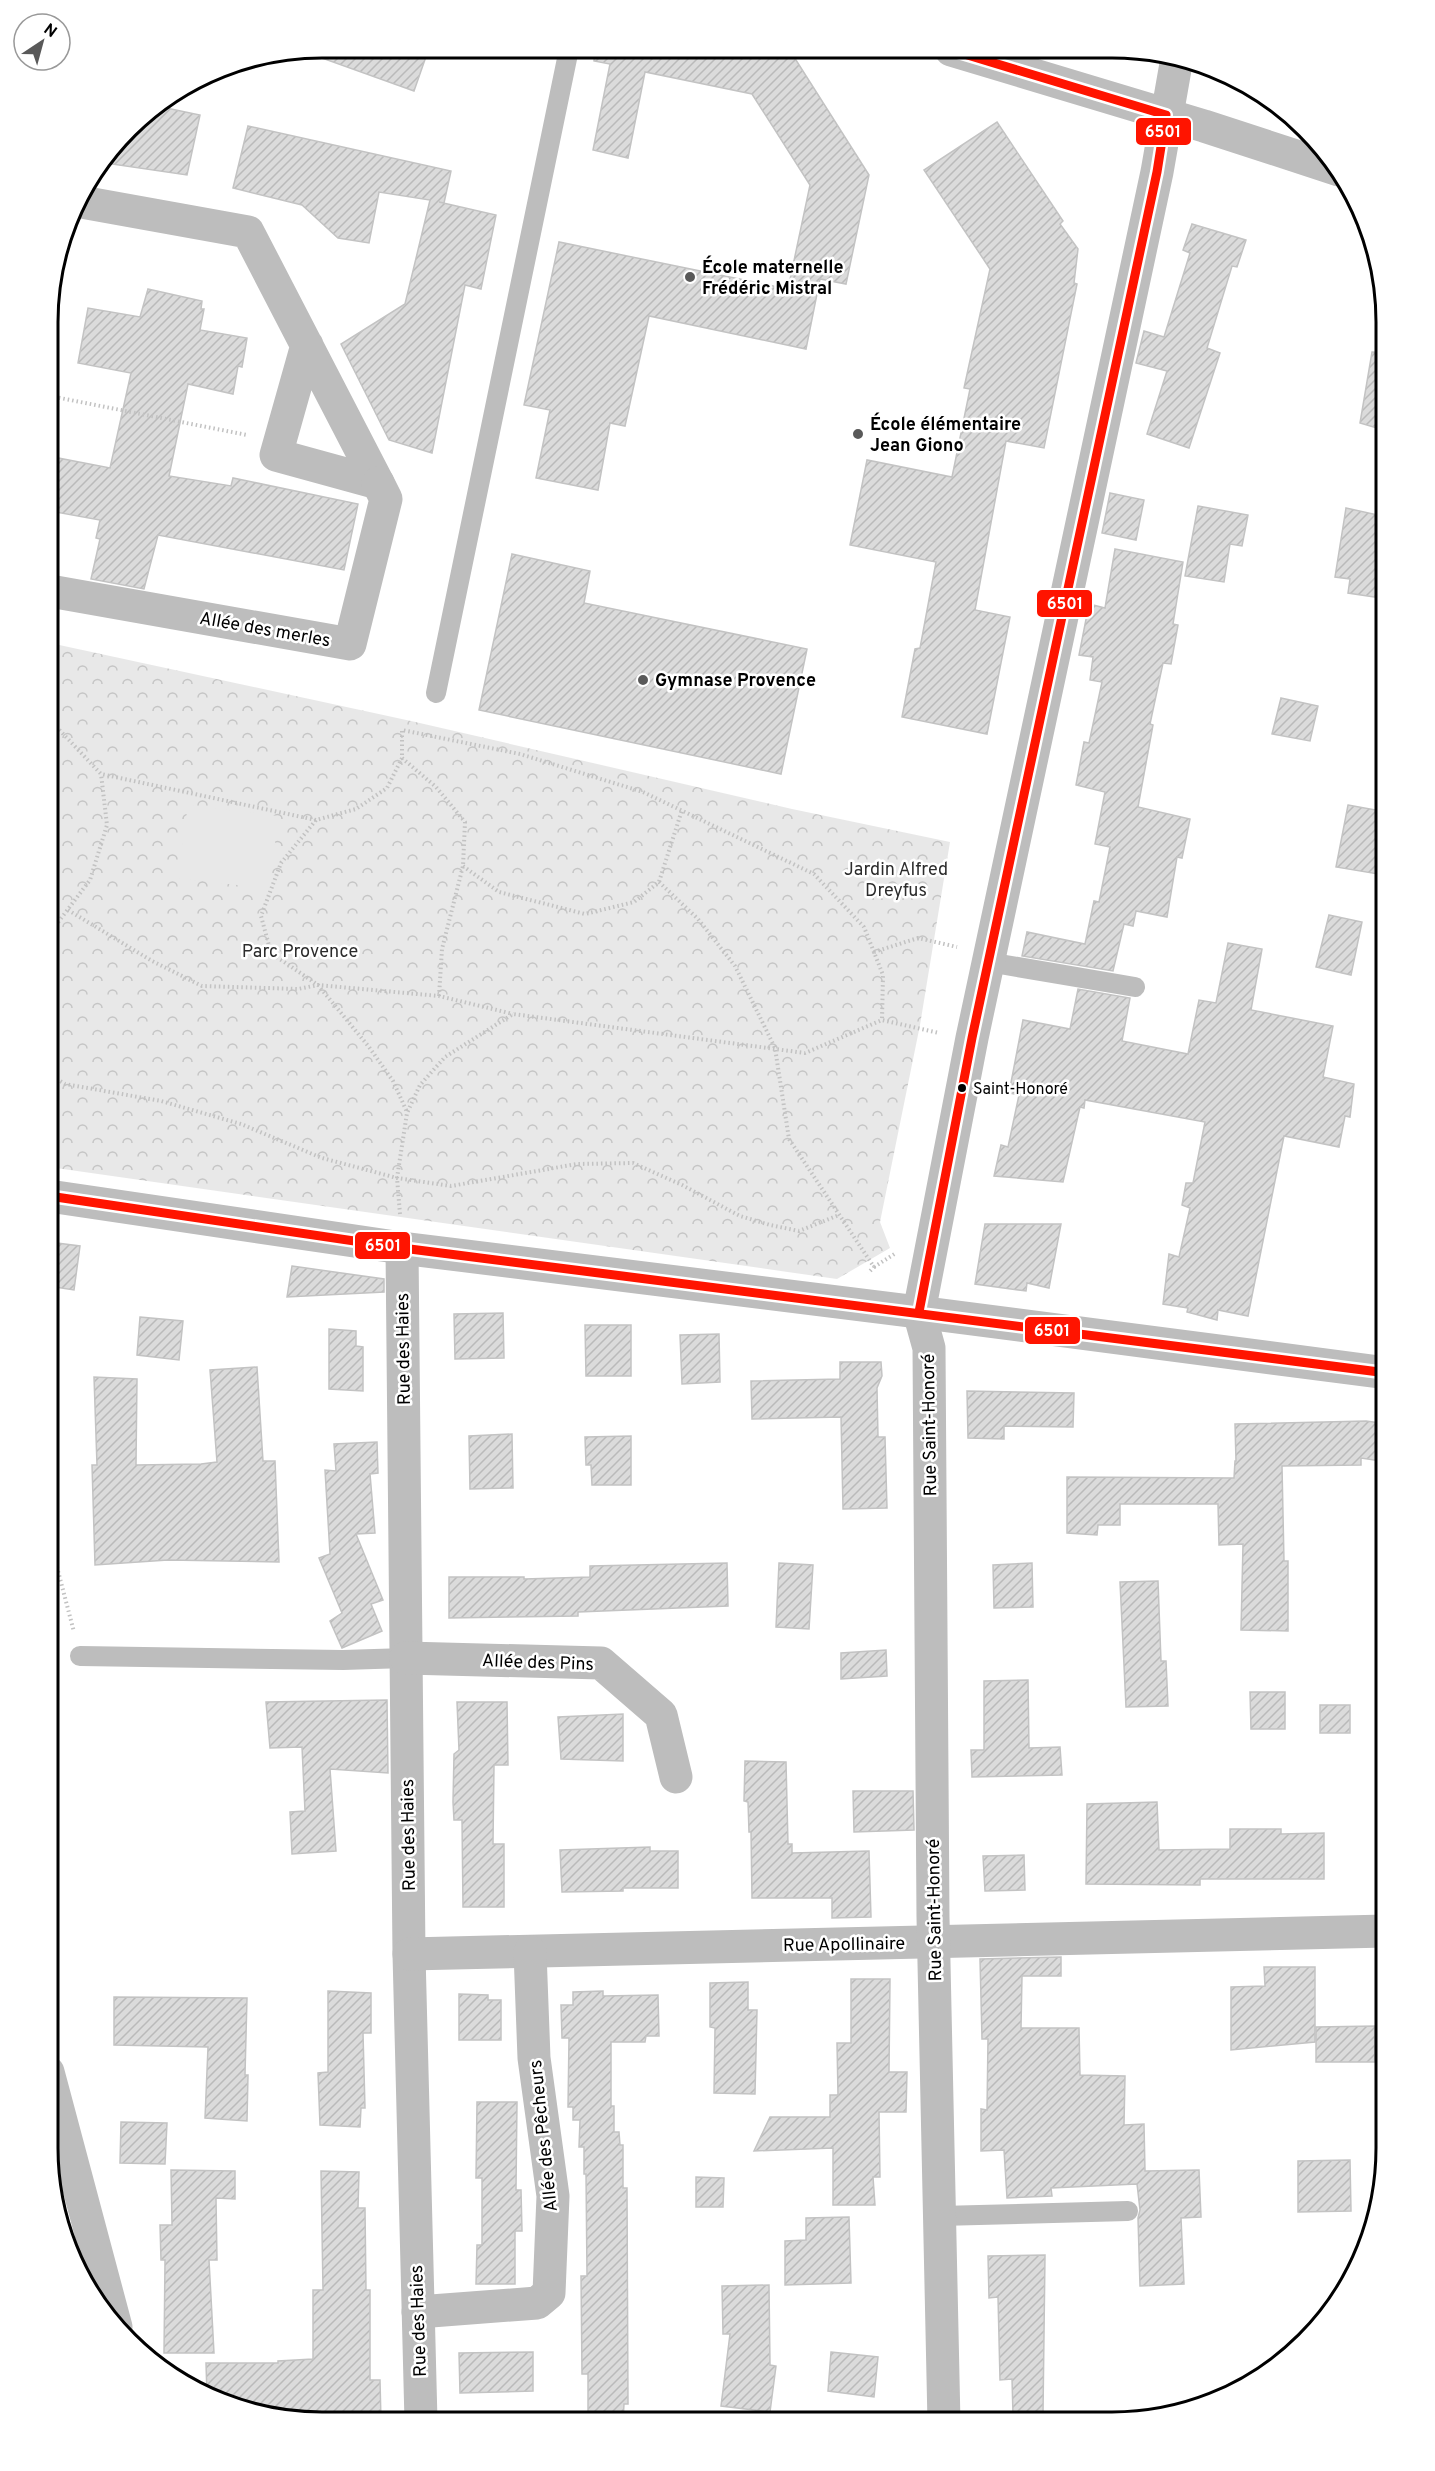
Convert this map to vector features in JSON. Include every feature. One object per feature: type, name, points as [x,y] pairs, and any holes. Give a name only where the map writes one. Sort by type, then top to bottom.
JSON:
[{"type":"street","points":[[977,58],[1324,165]]},
{"type":"street","name":"Rue Saint-Honoré","points":[[944,2412],[934,1942],[929,1348],[919,1312],[972,1038],[1157,172],[1175,66]]},
{"type":"street","points":[[87,203],[248,232],[378,483]]},
{"type":"street","points":[[307,345],[276,455],[378,483]]},
{"type":"street","name":"Allée des merles","points":[[58,592],[350,644],[386,499],[378,483]]},
{"type":"street","points":[[58,1197],[402,1248],[1376,1372]]},
{"type":"street","name":"Rue des Haies","points":[[402,1248],[409,1954],[421,2412]]},
{"type":"street","name":"Allée des Pins","points":[[406,1658],[601,1663],[661,1715],[676,1777]]},
{"type":"street","name":"Rue Apollinaire","points":[[409,1954],[1376,1931]]},
{"type":"street","name":"Allée des Pêcheurs","points":[[418,2312],[537,2302],[549,2293],[552,2196],[534,2058],[530,1952]]},
{"type":"street","points":[[58,2110],[110,2305]]},
{"type":"lane","points":[[436,693],[567,58]]},
{"type":"lane","points":[[989,958],[1135,987]]},
{"type":"lane","points":[[80,1656],[343,1660],[406,1658]]},
{"type":"lane","points":[[940,2216],[1128,2211]]},
{"type":"path","points":[[58,398],[280,441]]},
{"type":"path","points":[[58,728],[101,774],[316,820],[356,809],[387,788],[402,758],[402,730],[520,754],[643,792],[814,874],[864,927],[883,975],[882,1020]]},
{"type":"path","points":[[402,758],[436,788],[465,822],[463,866],[442,949],[439,996]]},
{"type":"path","points":[[58,923],[90,880],[107,825],[101,774]]},
{"type":"path","points":[[463,866],[499,892],[585,914],[634,902],[659,882],[682,810]]},
{"type":"path","points":[[316,820],[281,864],[261,915],[271,953],[318,985],[369,1047],[393,1081],[407,1113]]},
{"type":"path","points":[[659,882],[698,919],[735,966],[775,1048],[789,1139],[873,1267],[835,1303]]},
{"type":"path","points":[[68,910],[152,961],[202,986],[298,989],[318,985],[439,996],[513,1014],[805,1053],[882,1020],[972,1038]]},
{"type":"path","points":[[874,952],[918,938],[989,958]]},
{"type":"path","points":[[402,1248],[397,1178],[407,1113],[420,1084],[445,1057],[513,1014]]},
{"type":"path","points":[[58,1080],[65,1084],[161,1101],[241,1124],[322,1158],[397,1178],[451,1186],[577,1164],[633,1162],[740,1216],[770,1225],[799,1231],[839,1215]]},
{"type":"path","points":[[58,1571],[80,1656]]},
{"type":"green space","name":"Parc Provence","points":[[58,645],[411,721],[792,809],[950,842],[920,1025],[880,1222],[890,1248],[837,1279],[58,1168]]},
{"type":"green space","points":[[188,805],[278,816],[270,889],[177,878]]},
{"type":"building","points":[[322,58],[426,58],[414,91]]},
{"type":"building","points":[[594,58],[795,58],[869,175],[846,284],[820,279],[806,349],[649,316],[625,426],[610,423],[598,490],[536,478],[550,410],[524,405],[559,242],[788,289],[810,185],[752,94],[645,72],[628,158],[593,150],[610,64],[594,61]]},
{"type":"building","points":[[168,108],[200,115],[187,175],[112,164],[148,124]]},
{"type":"building","points":[[997,122],[1063,221],[1060,224],[1078,249],[1074,283],[1077,284],[1044,448],[1006,441],[975,610],[1010,617],[987,734],[902,717],[915,649],[920,648],[936,562],[850,545],[867,460],[952,477],[970,389],[964,388],[990,269],[924,170]]},
{"type":"building","points":[[248,126],[451,171],[444,203],[439,202],[496,215],[481,289],[465,285],[432,453],[389,440],[341,344],[405,304],[430,200],[379,192],[369,243],[338,238],[302,205],[233,188]]},
{"type":"building","points":[[1192,224],[1246,240],[1237,267],[1232,266],[1207,348],[1220,353],[1189,448],[1147,434],[1167,371],[1136,363],[1144,331],[1164,337],[1190,253],[1183,250]]},
{"type":"building","points":[[148,289],[202,301],[201,309],[204,309],[200,330],[247,338],[242,367],[238,366],[233,394],[188,384],[169,476],[231,486],[233,478],[358,504],[344,570],[158,535],[144,589],[91,579],[100,539],[96,538],[100,520],[58,512],[58,458],[110,468],[131,373],[78,363],[88,308],[140,317]]},
{"type":"building","points":[[1372,352],[1376,352],[1376,428],[1360,423]]},
{"type":"building","points":[[1110,493],[1144,500],[1136,540],[1102,533]]},
{"type":"building","points":[[1198,506],[1248,515],[1242,546],[1230,544],[1224,582],[1185,576]]},
{"type":"building","points":[[1346,508],[1376,515],[1376,597],[1348,593],[1350,579],[1335,577]]},
{"type":"building","points":[[1115,549],[1183,562],[1173,624],[1178,625],[1171,664],[1163,663],[1150,724],[1153,725],[1138,807],[1190,819],[1182,858],[1177,857],[1167,917],[1136,911],[1133,926],[1124,924],[1113,971],[1022,956],[1027,932],[1085,944],[1094,901],[1099,902],[1110,847],[1095,844],[1105,792],[1076,785],[1084,742],[1089,743],[1102,682],[1090,680],[1093,657],[1079,655],[1089,604],[1105,608]]},
{"type":"building","name":"Gymnase Provence","points":[[512,554],[590,571],[584,603],[807,649],[781,774],[479,710]]},
{"type":"building","points":[[1281,698],[1318,706],[1310,741],[1272,734]]},
{"type":"building","points":[[1348,805],[1376,810],[1376,874],[1336,867]]},
{"type":"building","points":[[1329,915],[1362,922],[1351,975],[1316,967]]},
{"type":"building","points":[[1228,943],[1262,949],[1251,1010],[1333,1026],[1323,1077],[1354,1084],[1350,1117],[1345,1116],[1339,1147],[1284,1136],[1248,1316],[1218,1310],[1217,1320],[1187,1312],[1188,1308],[1163,1304],[1169,1254],[1179,1257],[1190,1208],[1182,1205],[1186,1183],[1193,1183],[1205,1122],[1085,1100],[1084,1108],[1080,1107],[1063,1182],[994,1176],[1001,1145],[1008,1147],[1019,1095],[1009,1093],[1023,1020],[1070,1029],[1078,989],[1130,998],[1122,1041],[1188,1054],[1199,1000],[1216,1003]]},
{"type":"building","points":[[985,1224],[1061,1224],[1049,1288],[1027,1283],[1026,1291],[975,1284]]},
{"type":"building","points":[[58,1243],[80,1246],[74,1290],[58,1287]]},
{"type":"building","points":[[292,1266],[384,1279],[384,1292],[287,1297]]},
{"type":"building","points":[[503,1313],[504,1358],[455,1359],[454,1314]]},
{"type":"building","points":[[140,1317],[183,1321],[179,1360],[137,1355]]},
{"type":"building","points":[[585,1325],[631,1325],[631,1376],[586,1376]]},
{"type":"building","points":[[329,1329],[356,1331],[356,1346],[363,1347],[363,1391],[329,1389]]},
{"type":"building","points":[[719,1334],[720,1382],[682,1384],[680,1335]]},
{"type":"building","points":[[840,1362],[881,1362],[882,1376],[877,1388],[878,1437],[885,1437],[887,1508],[843,1509],[841,1417],[752,1419],[751,1381],[840,1379]]},
{"type":"building","points":[[257,1367],[263,1461],[275,1461],[279,1562],[168,1560],[95,1565],[92,1465],[97,1465],[94,1377],[137,1379],[136,1465],[201,1464],[217,1462],[210,1370]]},
{"type":"building","points":[[967,1391],[1074,1393],[1073,1427],[1004,1426],[1004,1439],[968,1438]]},
{"type":"building","points":[[1376,1422],[1376,1460],[1361,1458],[1361,1465],[1282,1466],[1284,1561],[1288,1561],[1288,1631],[1241,1630],[1243,1544],[1219,1545],[1218,1504],[1120,1504],[1120,1525],[1098,1525],[1097,1535],[1067,1533],[1067,1477],[1234,1478],[1235,1424]]},
{"type":"building","points":[[512,1434],[513,1488],[470,1489],[469,1436]]},
{"type":"building","points":[[631,1436],[631,1485],[592,1485],[591,1465],[586,1465],[585,1437]]},
{"type":"building","points":[[377,1442],[378,1473],[370,1474],[375,1533],[356,1534],[383,1600],[371,1604],[382,1631],[342,1648],[330,1621],[342,1613],[319,1558],[330,1554],[325,1470],[336,1471],[334,1444]]},
{"type":"building","points":[[727,1563],[728,1606],[578,1612],[578,1616],[449,1618],[449,1577],[524,1577],[524,1579],[590,1577],[590,1566]]},
{"type":"building","points":[[779,1563],[813,1565],[809,1629],[776,1627]]},
{"type":"building","points":[[1032,1563],[1033,1607],[994,1608],[993,1565]]},
{"type":"building","points":[[1158,1581],[1161,1661],[1166,1661],[1168,1706],[1126,1707],[1120,1582]]},
{"type":"building","points":[[886,1650],[887,1676],[841,1679],[841,1653]]},
{"type":"building","points":[[1028,1680],[1029,1748],[1060,1747],[1062,1775],[972,1777],[971,1750],[984,1750],[984,1681]]},
{"type":"building","points":[[1250,1692],[1285,1692],[1285,1729],[1251,1729]]},
{"type":"building","points":[[387,1700],[388,1773],[330,1769],[336,1851],[292,1854],[290,1812],[305,1811],[302,1747],[270,1748],[266,1702]]},
{"type":"building","points":[[457,1702],[507,1702],[508,1765],[494,1765],[493,1844],[504,1844],[504,1907],[463,1907],[462,1820],[454,1820],[453,1802],[454,1754],[459,1750]]},
{"type":"building","points":[[1320,1705],[1350,1705],[1350,1733],[1320,1733]]},
{"type":"building","points":[[623,1714],[623,1761],[561,1759],[558,1717]]},
{"type":"building","points":[[745,1761],[786,1762],[788,1844],[792,1844],[792,1853],[869,1851],[871,1917],[832,1918],[832,1898],[752,1898],[751,1832],[749,1832],[748,1802],[744,1801]]},
{"type":"building","points":[[853,1791],[913,1791],[914,1830],[854,1832]]},
{"type":"building","points":[[1157,1802],[1159,1850],[1230,1849],[1230,1829],[1281,1829],[1281,1834],[1324,1833],[1324,1879],[1200,1879],[1200,1885],[1086,1884],[1087,1804]]},
{"type":"building","points":[[650,1847],[650,1851],[678,1851],[678,1888],[623,1888],[623,1891],[562,1892],[560,1850]]},
{"type":"building","points":[[1024,1855],[1025,1890],[985,1891],[983,1856]]},
{"type":"building","points":[[1061,1957],[1061,1976],[1022,1976],[1021,2028],[1079,2028],[1080,2075],[1125,2076],[1124,2125],[1144,2124],[1145,2171],[1199,2170],[1201,2217],[1181,2218],[1184,2284],[1140,2286],[1138,2218],[1140,2210],[1137,2184],[1051,2188],[1052,2196],[1007,2198],[1004,2150],[981,2151],[981,2109],[987,2110],[988,2039],[982,2039],[980,1959]]},
{"type":"building","points":[[1264,1967],[1315,1967],[1315,2042],[1231,2050],[1231,1987],[1265,1986]]},
{"type":"building","points":[[851,1979],[890,1979],[889,2072],[907,2072],[906,2112],[879,2112],[880,2177],[873,2177],[875,2205],[833,2205],[833,2148],[754,2151],[770,2117],[830,2117],[830,2095],[838,2095],[837,2043],[851,2043]]},
{"type":"building","points":[[748,1982],[748,2010],[757,2010],[755,2094],[714,2093],[715,2028],[710,2027],[710,1983]]},
{"type":"building","points":[[328,1991],[371,1993],[371,2033],[363,2033],[365,2108],[361,2108],[360,2127],[320,2125],[318,2073],[328,2072]]},
{"type":"building","points":[[603,1991],[603,1996],[658,1995],[659,2036],[646,2036],[645,2042],[611,2042],[611,2106],[614,2106],[614,2132],[619,2132],[620,2145],[623,2145],[623,2188],[627,2188],[628,2404],[624,2404],[624,2412],[588,2412],[588,2374],[582,2374],[581,2276],[587,2276],[586,2174],[584,2174],[584,2147],[579,2147],[580,2120],[573,2120],[573,2107],[568,2107],[569,2038],[562,2038],[561,2005],[573,2005],[573,1992]]},
{"type":"building","points":[[459,1994],[488,1995],[488,2000],[501,2000],[501,2040],[459,2040]]},
{"type":"building","points":[[114,1997],[247,1998],[245,2075],[248,2075],[247,2121],[205,2118],[208,2047],[114,2045]]},
{"type":"building","points":[[1375,2026],[1375,2062],[1316,2062],[1316,2027]]},
{"type":"building","points":[[477,2102],[517,2102],[516,2190],[521,2190],[522,2231],[515,2231],[515,2284],[476,2284],[477,2245],[482,2245],[482,2178],[476,2178]]},
{"type":"building","points":[[121,2122],[167,2123],[165,2164],[120,2163]]},
{"type":"building","points":[[1350,2160],[1351,2211],[1298,2212],[1298,2161]]},
{"type":"building","points":[[171,2170],[235,2171],[235,2199],[216,2198],[217,2260],[209,2260],[214,2353],[164,2353],[165,2260],[161,2260],[160,2225],[172,2225]]},
{"type":"building","points":[[321,2171],[359,2172],[358,2208],[365,2208],[366,2290],[370,2290],[370,2380],[380,2380],[381,2412],[288,2410],[237,2399],[207,2385],[206,2363],[278,2363],[278,2361],[313,2359],[313,2290],[323,2290]]},
{"type":"building","points":[[696,2177],[724,2178],[723,2207],[696,2207]]},
{"type":"building","points":[[849,2217],[851,2283],[785,2285],[785,2241],[806,2240],[806,2218]]},
{"type":"building","points":[[1045,2255],[1043,2412],[1013,2412],[1012,2379],[1000,2380],[998,2297],[989,2298],[988,2256]]},
{"type":"building","points":[[769,2285],[770,2365],[776,2366],[770,2412],[721,2406],[730,2334],[723,2334],[722,2286]]},
{"type":"building","points":[[533,2352],[533,2391],[460,2393],[459,2353]]},
{"type":"building","points":[[831,2352],[878,2357],[874,2397],[828,2391]]},
{"type":"transit line","name":"6501","points":[[919,1312],[972,1038],[1157,172],[1166,115],[977,58]]},
{"type":"transit line","name":"6501","points":[[58,1197],[402,1248],[1376,1372]]},
{"type":"place","name":"École maternelle Frédéric Mistral","points":[[690,277]]},
{"type":"place","name":"École élémentaire Jean Giono","points":[[858,434]]},
{"type":"place","name":"Gymnase Provence","points":[[643,680]]},
{"type":"place","name":"Saint-Honoré","points":[[962,1088]]},
{"type":"park label","name":"Jardin Alfred Dreyfus","points":[[896,879]]}]
